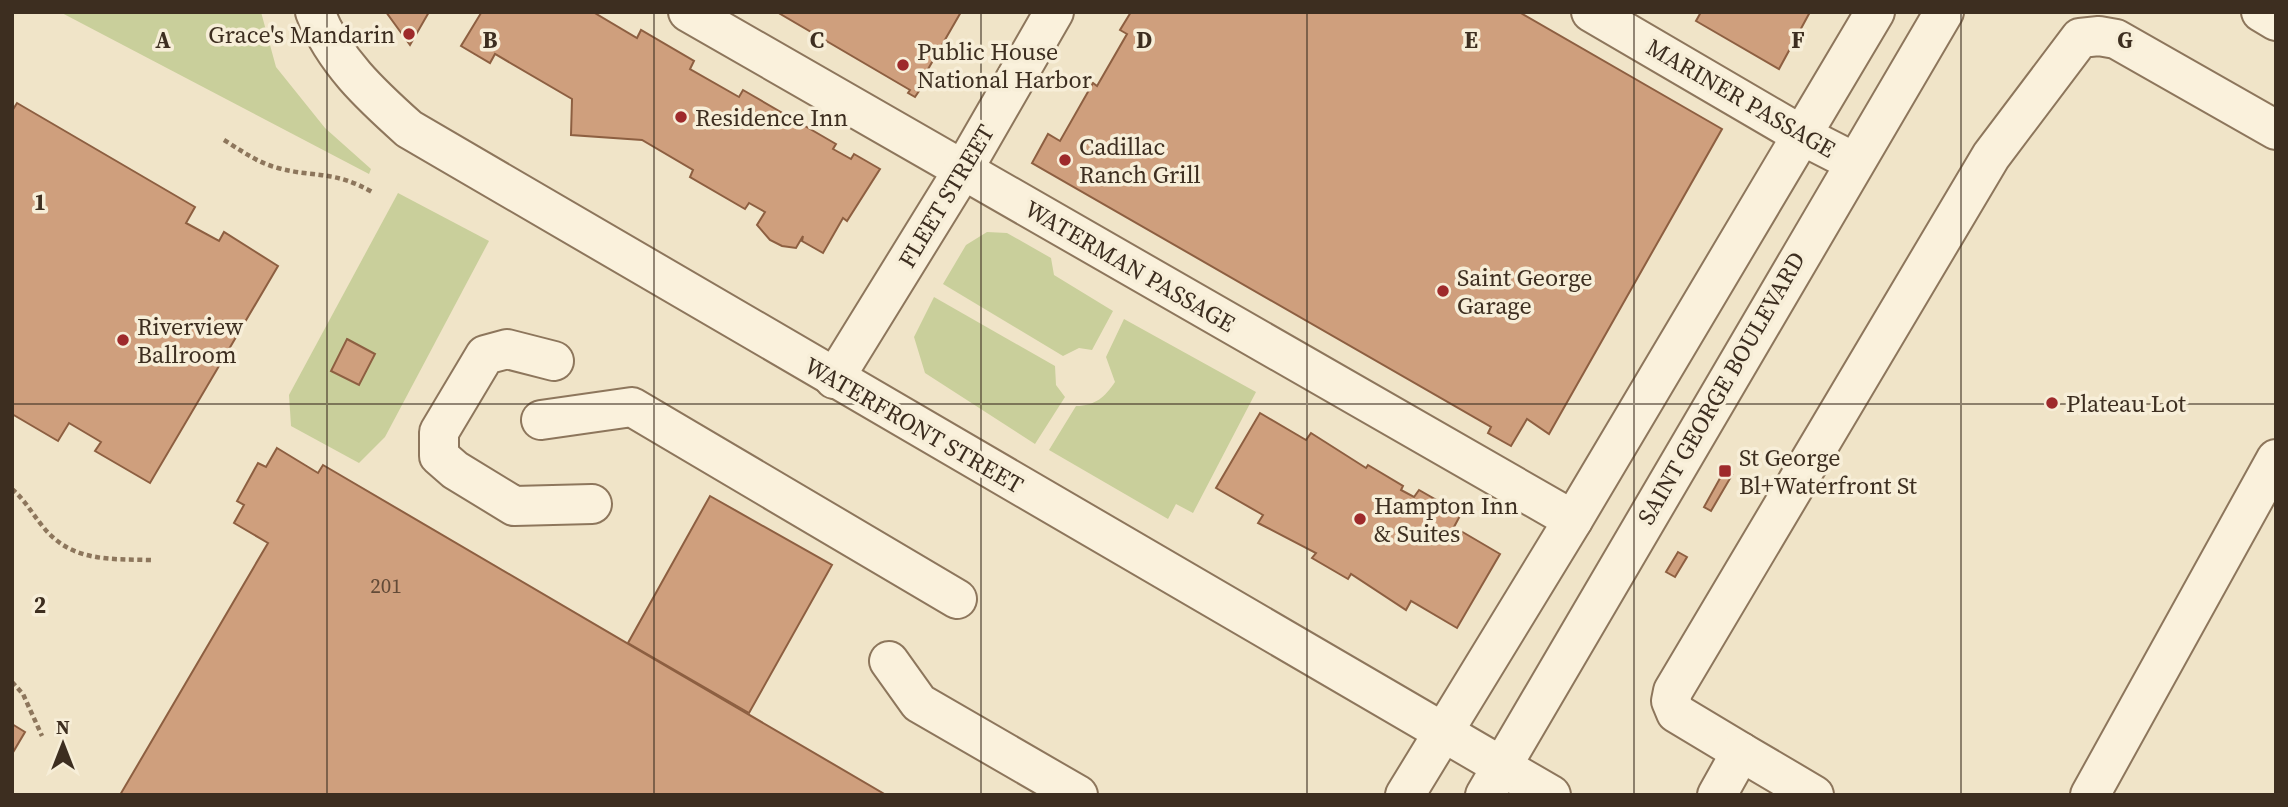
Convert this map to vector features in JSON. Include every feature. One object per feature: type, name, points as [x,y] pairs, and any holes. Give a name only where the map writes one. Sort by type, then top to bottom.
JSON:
[{"type":"street","name":"WATERFRONT STREET","points":[[315,12],[326,40],[349,70],[409,129],[1441,731],[1494,780],[1552,795]]},
{"type":"street","name":"WATERMAN PASSAGE","points":[[688,12],[1573,520]]},
{"type":"street","name":"FLEET STREET","points":[[834,379],[963,170],[1054,12]]},
{"type":"street","name":"MARINER PASSAGE","points":[[1591,12],[1802,136],[1854,162]]},
{"type":"street","points":[[1405,795],[1441,731],[1573,520],[1875,12]]},
{"type":"street","name":"SAINT GEORGE BOULEVARD","points":[[1494,780],[1944,12]]},
{"type":"street","points":[[2261,12],[2276,21]]},
{"type":"street","points":[[1814,795],[1676,713],[1671,701],[1673,691],[1991,156],[2080,38],[2099,36],[2116,40],[2276,130]]},
{"type":"street","points":[[554,361],[507,349],[485,355],[439,432],[439,456],[455,470],[514,506],[592,504]]},
{"type":"street","points":[[541,420],[632,407],[957,599]]},
{"type":"street","points":[[2090,795],[2276,459]]},
{"type":"street","points":[[889,661],[919,703],[1078,795]]},
{"type":"street","points":[[1717,795],[1741,752]]},
{"type":"path","points":[[225,140],[270,166],[341,178],[372,192]]},
{"type":"path","points":[[12,489],[58,543],[73,551],[97,559],[151,560]]},
{"type":"path","points":[[12,682],[23,694],[42,736]]},
{"type":"green space","points":[[60,12],[261,12],[276,67],[325,128],[371,169],[369,174]]},
{"type":"green space","points":[[398,193],[489,241],[385,437],[359,463],[291,426],[289,395]]},
{"type":"green space","points":[[987,232],[1007,233],[1051,258],[1054,275],[1113,311],[1092,350],[1079,348],[1063,356],[943,284],[966,245]]},
{"type":"green space","points":[[934,297],[1055,366],[1056,385],[1065,397],[1035,444],[925,373],[914,337]]},
{"type":"green space","points":[[1124,319],[1256,392],[1193,513],[1176,504],[1168,519],[1049,450],[1076,406],[1099,400],[1115,382],[1106,357]]},
{"type":"building","name":"Grace's Mandarin","points":[[386,12],[429,12],[410,45]]},
{"type":"building","name":"Residence Inn","points":[[593,12],[637,38],[641,30],[694,61],[690,69],[739,97],[743,90],[836,144],[833,149],[851,159],[854,154],[880,169],[847,221],[843,218],[823,253],[802,241],[803,236],[796,248],[782,246],[770,240],[757,225],[765,212],[749,203],[745,209],[690,177],[693,170],[642,140],[571,135],[572,99],[495,54],[490,63],[461,46],[481,13]]},
{"type":"building","points":[[777,12],[961,12],[916,90],[919,91],[915,97],[908,93],[910,90]]},
{"type":"building","name":"Saint George Garage","points":[[1131,12],[1519,12],[1722,129],[1549,434],[1527,419],[1511,446],[1488,433],[1491,427],[1032,163],[1048,134],[1060,141],[1093,83],[1097,86],[1127,34],[1120,30]]},
{"type":"building","points":[[1701,12],[1810,12],[1779,69],[1696,21]]},
{"type":"building","name":"Riverview Ballroom","points":[[17,103],[195,207],[186,223],[219,241],[224,232],[278,266],[150,483],[95,451],[101,442],[69,423],[58,441],[12,414],[12,111]]},
{"type":"building","points":[[347,339],[375,354],[359,385],[331,371]]},
{"type":"building","name":"Hampton Inn & Suites","points":[[1260,413],[1306,440],[1311,433],[1366,468],[1368,465],[1403,486],[1401,490],[1414,497],[1419,490],[1461,514],[1454,527],[1500,554],[1457,628],[1411,601],[1406,610],[1351,574],[1348,579],[1312,558],[1316,553],[1258,523],[1263,515],[1216,488]]},
{"type":"building","points":[[277,448],[318,473],[323,465],[886,795],[120,795],[268,543],[234,523],[244,505],[237,501],[258,463],[266,467]]},
{"type":"building","points":[[1724,471],[1732,475],[1711,511],[1704,507]]},
{"type":"building","points":[[710,496],[832,565],[749,713],[628,643]]},
{"type":"building","points":[[1678,552],[1687,557],[1675,577],[1666,572]]},
{"type":"building","points":[[12,724],[25,732],[12,754]]},
{"type":"place","name":"Grace's Mandarin","points":[[409,34]]},
{"type":"place","name":"Public House National Harbor","points":[[903,65]]},
{"type":"place","name":"Residence Inn","points":[[681,117]]},
{"type":"place","name":"Cadillac Ranch Grill","points":[[1065,160]]},
{"type":"place","name":"Saint George Garage","points":[[1443,291]]},
{"type":"place","name":"Riverview Ballroom","points":[[123,340]]},
{"type":"place","name":"Plateau Lot","points":[[2052,403]]},
{"type":"place","name":"St George Bl+Waterfront St","points":[[1725,471]]},
{"type":"place","name":"Hampton Inn & Suites","points":[[1360,519]]}]
